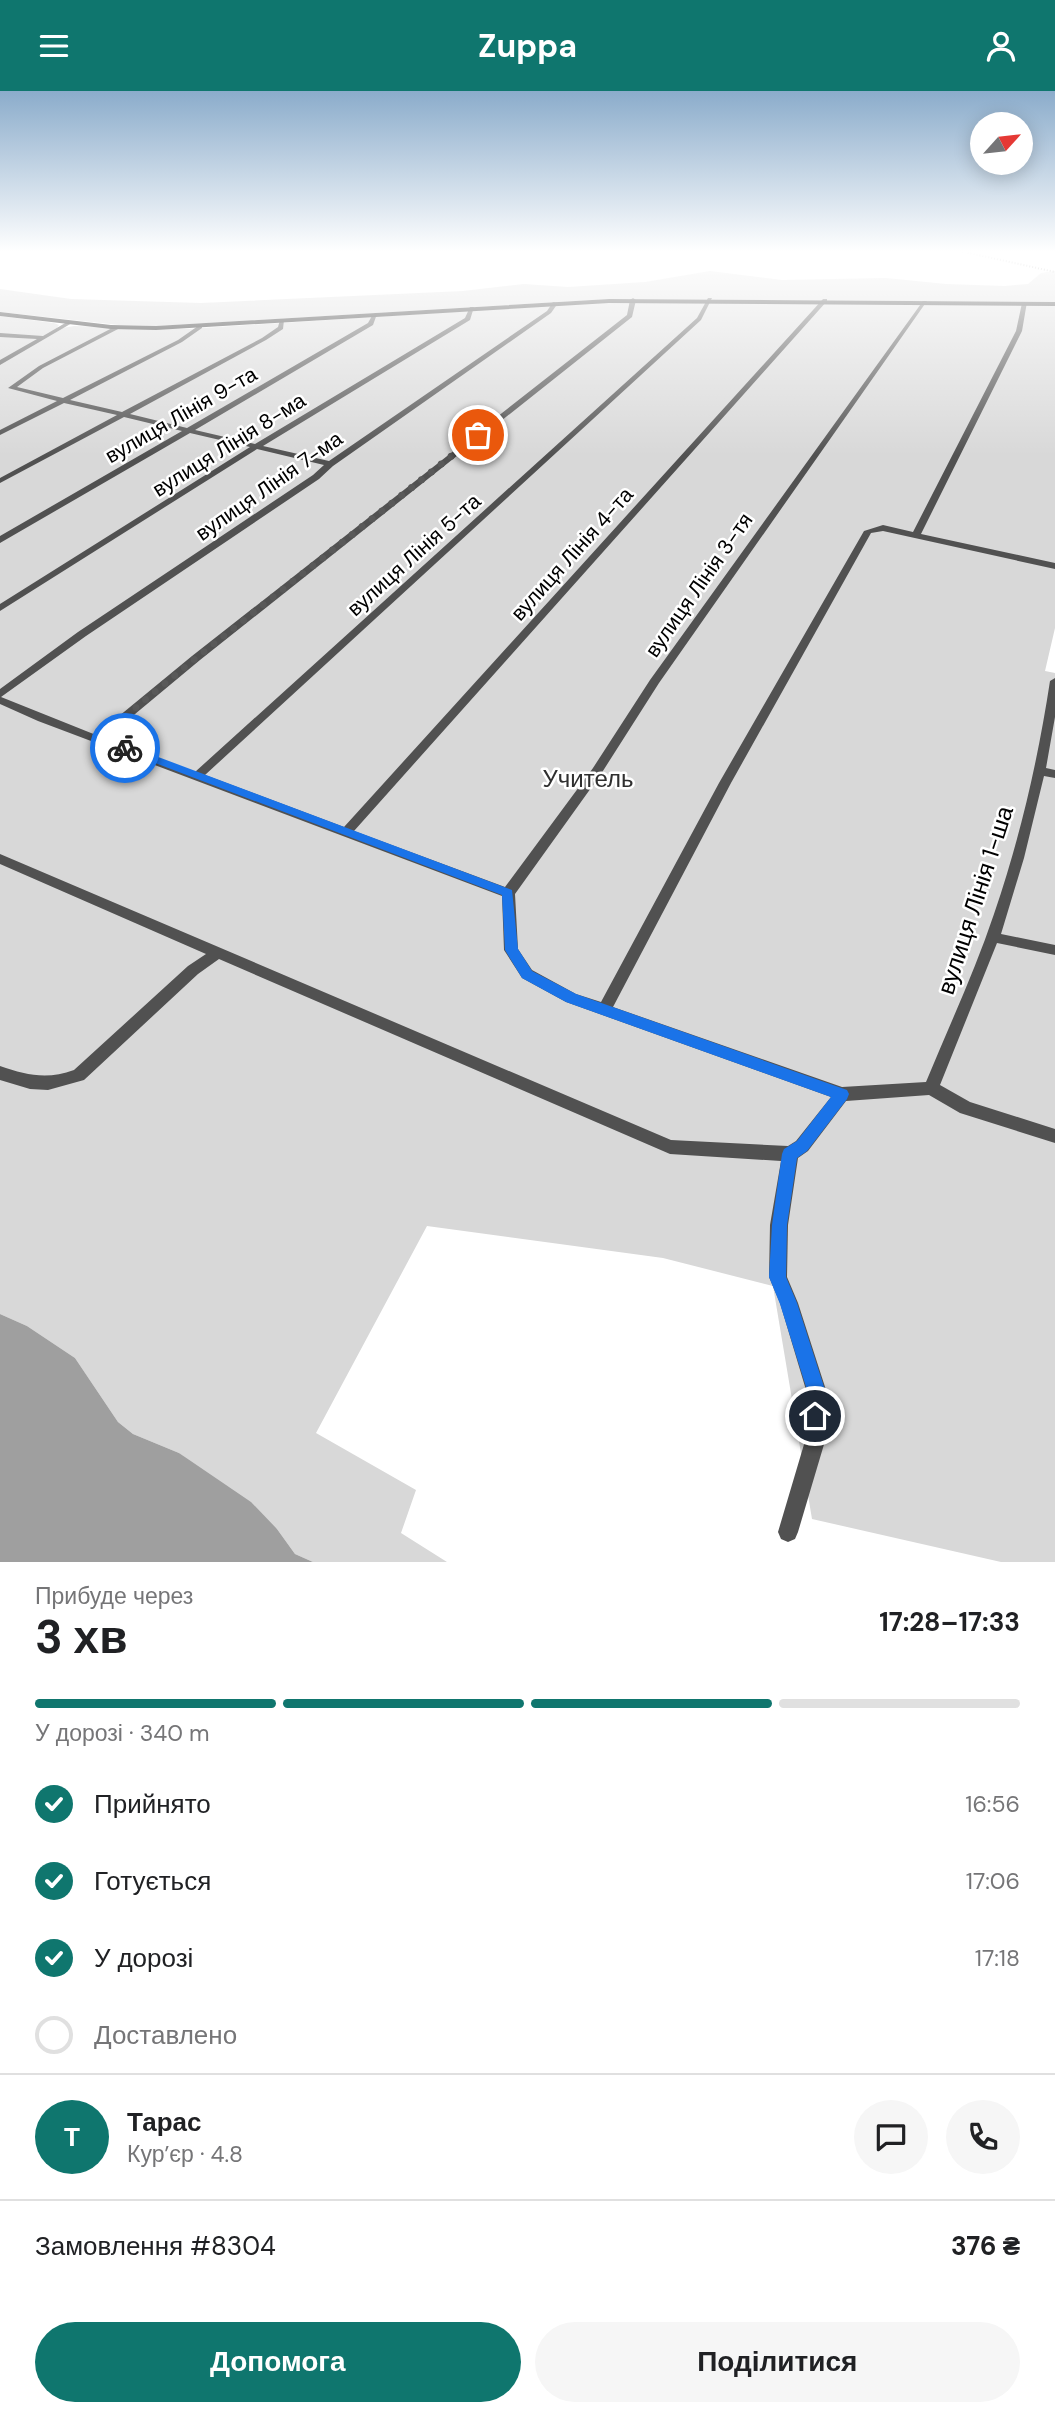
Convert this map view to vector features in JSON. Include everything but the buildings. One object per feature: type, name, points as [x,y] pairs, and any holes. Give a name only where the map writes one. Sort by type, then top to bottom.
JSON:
[{"type":"main road","points":[[36,319],[118,327],[200,327],[318,319]]},
{"type":"lane","name":"вулиця Лінія 9-та","points":[[0,540],[371,324],[373,319]]},
{"type":"lane","name":"вулиця Лінія 8-ма","points":[[0,608],[257,446],[468,319]]},
{"type":"lane","name":"вулиця Лінія 7-ма","points":[[0,694],[82,633],[316,477],[330,464],[542,319]]},
{"type":"lane","points":[[99,738],[206,649],[627,319]]},
{"type":"lane","name":"вулиця Лінія 5-та","points":[[198,775],[699,319]]},
{"type":"lane","name":"вулиця Лінія 4-та","points":[[346,832],[808,319]]},
{"type":"lane","name":"вулиця Лінія 3-тя","points":[[508,893],[597,771],[654,682],[913,319]]},
{"type":"lane","points":[[916,535],[1019,331],[1022,319]]},
{"type":"lane","points":[[0,481],[264,339],[281,328],[282,321]]},
{"type":"lane","points":[[0,363],[69,323]]},
{"type":"lane","points":[[118,327],[41,367],[11,388],[330,464]]},
{"type":"lane","points":[[0,433],[180,341],[200,327]]},
{"type":"lane","points":[[0,335],[33,338],[45,336]]},
{"type":"lane","points":[[605,1008],[725,783],[868,531],[883,528],[1055,566]]},
{"type":"lane","name":"вулиця Лінія 1-ша","points":[[931,1088],[992,937],[1018,860],[1039,771],[1055,681]]},
{"type":"lane","points":[[0,700],[42,719],[99,738],[508,893],[511,950],[527,974],[571,998],[842,1094],[931,1088],[966,1108],[1055,1136]]},
{"type":"lane","points":[[1039,771],[1055,774]]},
{"type":"lane","points":[[0,859],[670,1147],[790,1154],[802,1146],[842,1094]]},
{"type":"lane","points":[[992,937],[1055,950]]},
{"type":"lane","points":[[0,1073],[34,1084],[58,1084],[79,1075],[193,970],[219,952]]},
{"type":"lane","points":[[788,1532],[815,1441],[816,1390],[789,1303],[778,1277],[779,1225],[790,1154]]},
{"type":"green space","name":"Учитель","points":[[0,319],[54,323],[59,325],[56,329],[74,326],[186,329],[348,319],[1055,319],[1055,628],[1045,671],[1055,673],[1055,1562],[1001,1562],[812,1519],[773,1286],[663,1258],[427,1226],[316,1433],[416,1490],[401,1533],[447,1562],[313,1562],[295,1554],[277,1529],[179,1453],[133,1434],[118,1422],[75,1358],[27,1326],[0,1314]]},
{"type":"green space","points":[[61,319],[280,319],[157,326]]},
{"type":"shaded area","points":[[0,1314],[27,1326],[75,1358],[118,1422],[133,1434],[179,1453],[251,1502],[277,1529],[295,1554],[313,1562],[0,1562]]},
{"type":"way so far","points":[[125,748],[99,738],[478,435]]},
{"type":"route","points":[[125,748],[508,893],[511,950],[527,974],[571,998],[842,1094],[802,1146],[790,1154],[779,1225],[778,1277],[789,1303],[816,1390],[815,1416]]}]
